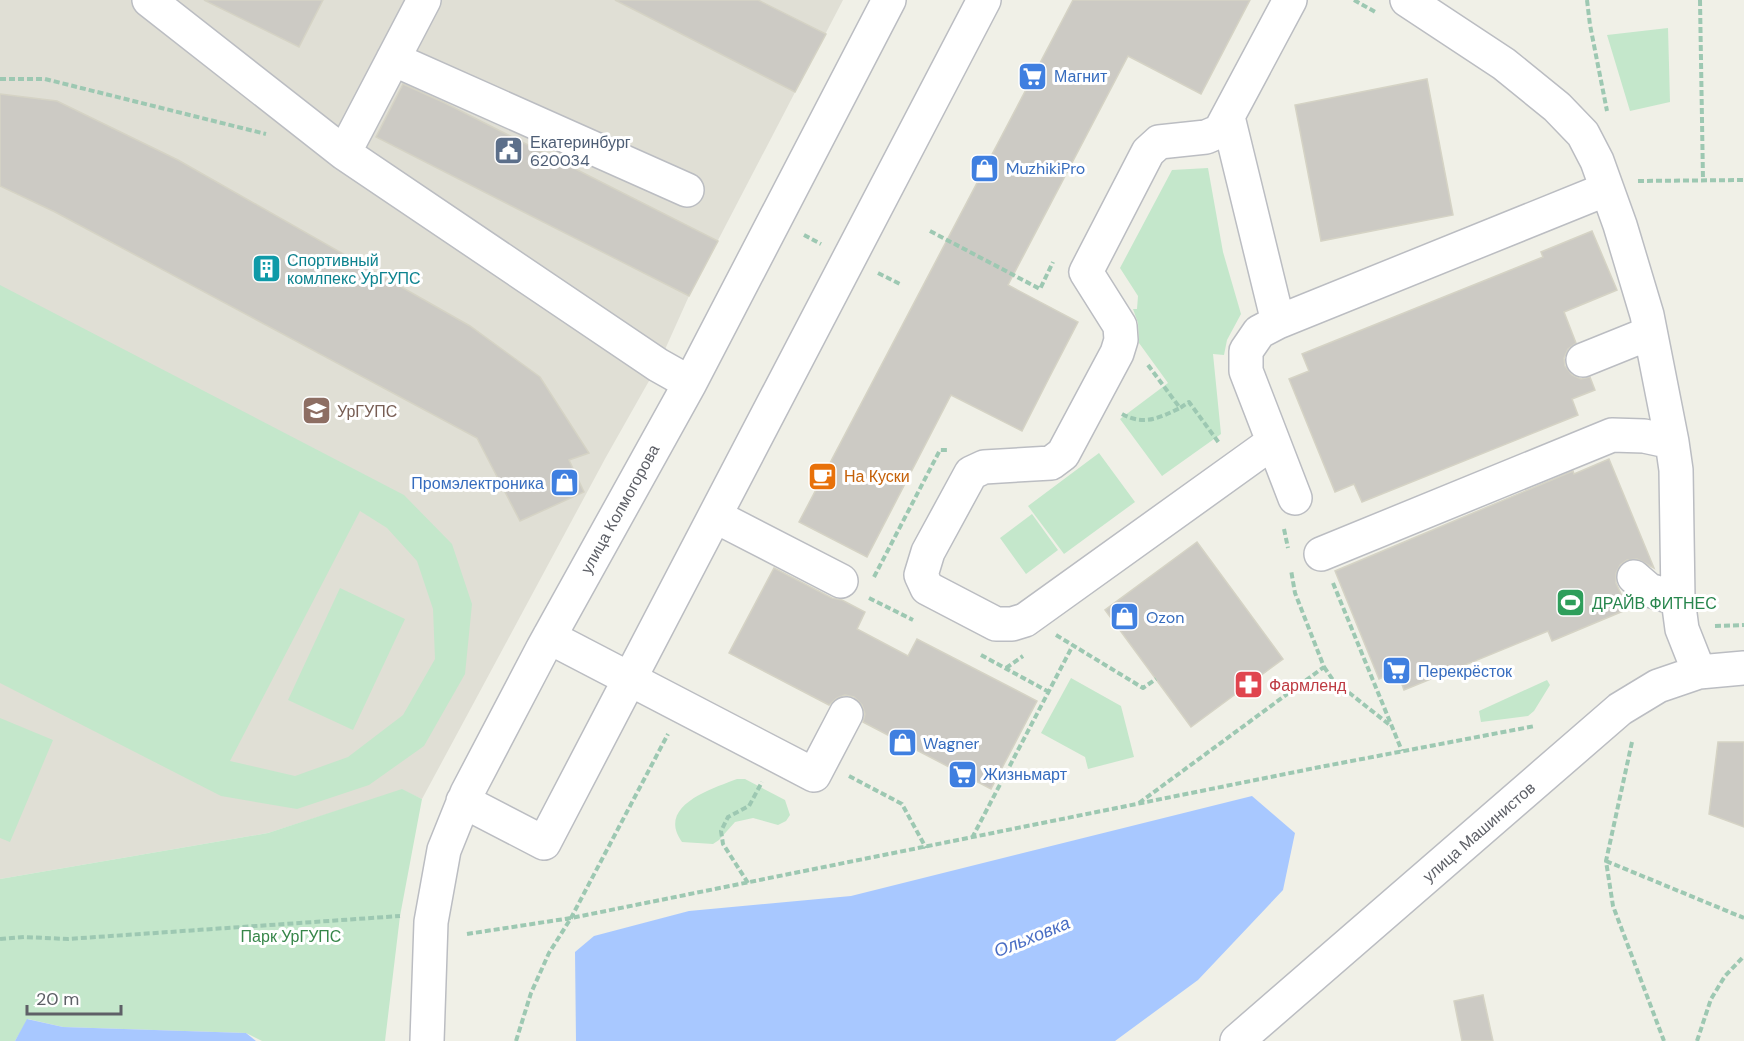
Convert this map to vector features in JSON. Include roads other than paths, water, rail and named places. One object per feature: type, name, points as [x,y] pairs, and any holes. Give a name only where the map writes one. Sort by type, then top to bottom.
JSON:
[{"type":"street","points":[[149,0],[344,153],[658,365],[690,382]]},
{"type":"street","points":[[344,153],[424,0]]},
{"type":"street","name":"улица Колмогорова","points":[[427,1041],[431,922],[444,850],[464,801],[549,637],[690,382],[889,0]]},
{"type":"street","points":[[464,801],[544,843],[984,0]]},
{"type":"street","points":[[1273,442],[1025,620],[1012,624],[996,624],[927,588],[921,575],[928,552],[971,473],[984,467],[1050,463],[1063,454],[1117,353],[1121,340],[1120,326],[1086,272],[1148,152],[1160,142],[1206,137],[1220,131],[1290,0]]},
{"type":"street","points":[[1395,8],[1504,64],[1557,106],[1584,134],[1597,161],[1620,185],[1620,225],[1647,315],[1672,442],[1676,470],[1678,599],[1682,629],[1699,672]]},
{"type":"street","points":[[393,59],[687,190]]},
{"type":"street","points":[[1228,117],[1278,322]]},
{"type":"street","points":[[1295,498],[1246,371],[1246,351],[1259,332],[1278,322],[1620,185]]},
{"type":"street","points":[[1586,368],[1651,342]]},
{"type":"street","points":[[1321,554],[1612,435],[1644,436],[1672,442]]},
{"type":"street","points":[[715,516],[841,581]]},
{"type":"street","points":[[1634,577],[1648,590],[1678,599]]},
{"type":"street","points":[[549,637],[832,784],[855,718]]},
{"type":"street","name":"улица Машинистов","points":[[1237,1041],[1620,709],[1658,686],[1699,672],[1744,668]]},
{"type":"water","name":"Ольховка","points":[[1252,796],[1295,833],[1283,890],[1198,980],[1115,1041],[576,1041],[575,952],[594,936],[689,911],[851,896]]},
{"type":"water","points":[[27,1019],[63,1027],[246,1033],[256,1041],[15,1041]]},
{"type":"place","name":"Магнит","points":[[1033,76]]},
{"type":"place","name":"Екатеринбург 620034","points":[[509,151]]},
{"type":"place","name":"MuzhikiPro","points":[[985,168]]},
{"type":"place","name":"Спортивный комлпекс УрГУПС","points":[[266,269]]},
{"type":"place","name":"УрГУПС","points":[[316,411]]},
{"type":"place","name":"На Куски","points":[[823,476]]},
{"type":"place","name":"Промэлектроника","points":[[565,483]]},
{"type":"place","name":"ДРАЙВ ФИТНЕС","points":[[1571,603]]},
{"type":"place","name":"Ozon","points":[[1125,617]]},
{"type":"place","name":"Перекрёсток","points":[[1397,671]]},
{"type":"place","name":"Фармленд","points":[[1248,685]]},
{"type":"place","name":"Wagner","points":[[902,743]]},
{"type":"place","name":"Жизньмарт","points":[[962,774]]},
{"type":"park label","name":"Парк УрГУПС","points":[[291,936]]}]
